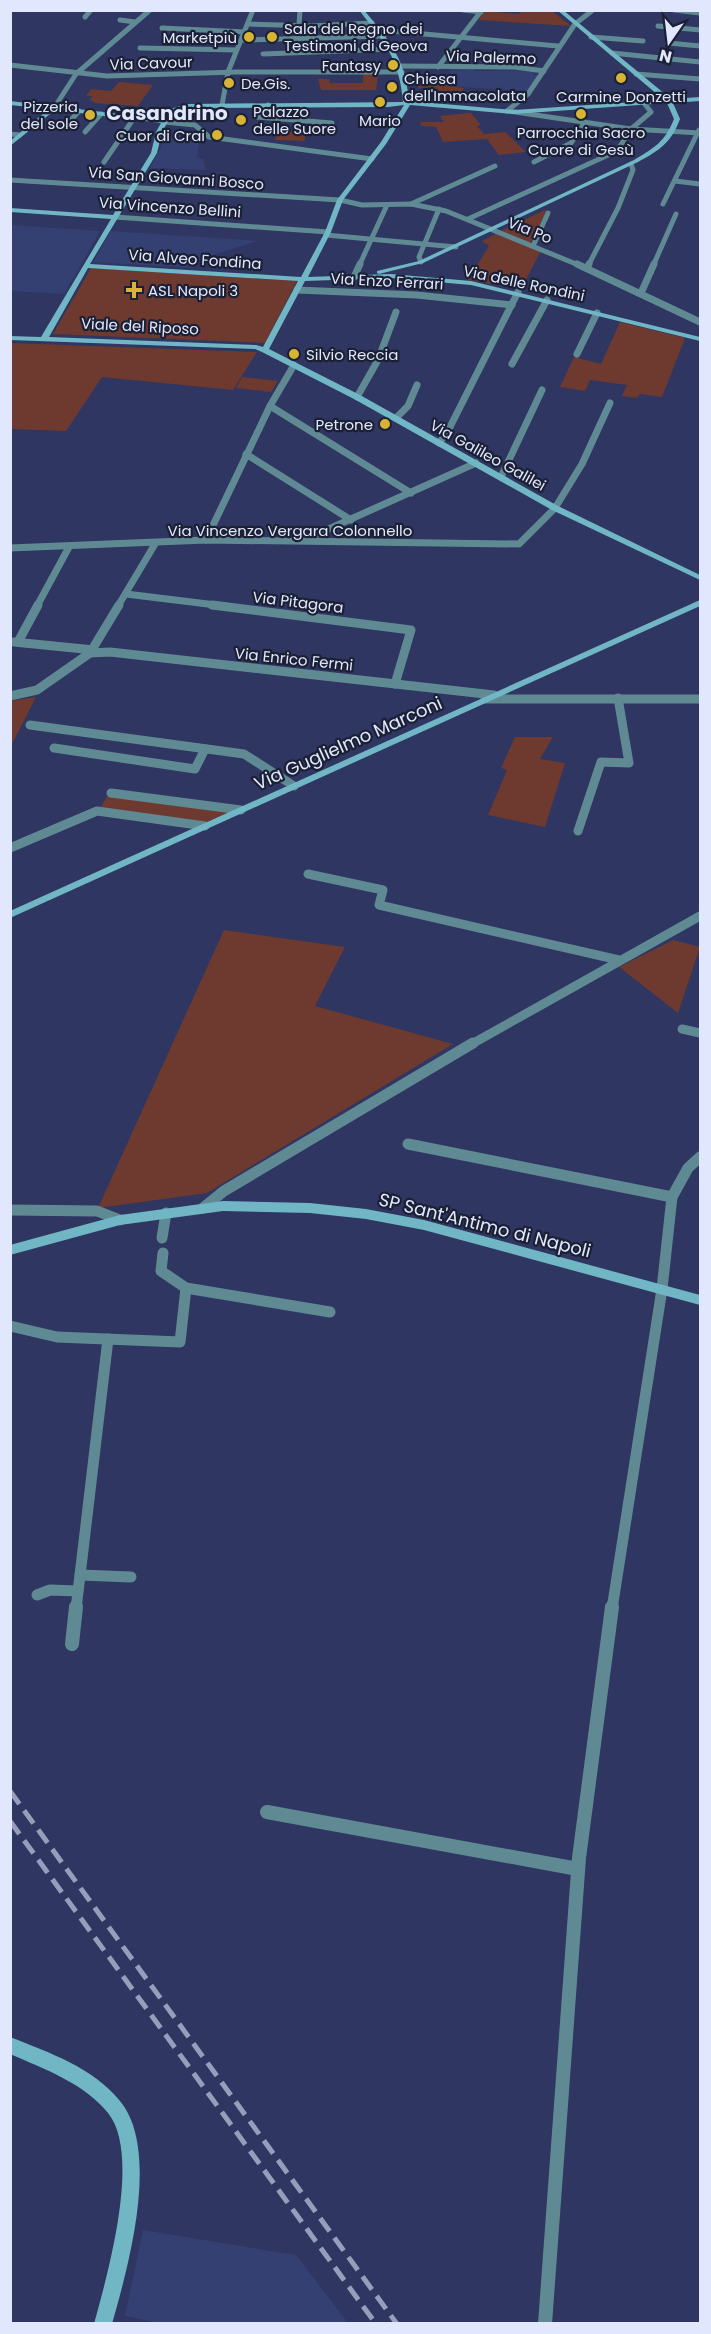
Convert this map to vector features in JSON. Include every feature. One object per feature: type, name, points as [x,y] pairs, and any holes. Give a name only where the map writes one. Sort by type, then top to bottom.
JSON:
[{"type":"street","points":[[85,17],[91,10]]},
{"type":"street","points":[[10,144],[54,108],[76,74],[95,60],[150,10]]},
{"type":"street","points":[[222,105],[228,72],[236,50],[243,40],[253,10]]},
{"type":"street","points":[[299,25],[300,10]]},
{"type":"street","points":[[266,348],[327,234],[340,200],[372,159],[407,104],[401,69],[394,49],[361,10]]},
{"type":"street","points":[[463,10],[481,11]]},
{"type":"street","points":[[357,277],[421,262],[494,230],[631,164],[658,148],[674,132],[677,119],[669,101],[559,10]]},
{"type":"street","points":[[507,111],[528,94],[558,46],[575,24],[593,10]]},
{"type":"street","points":[[674,10],[700,13]]},
{"type":"street","points":[[438,67],[481,11]]},
{"type":"street","points":[[120,20],[135,22]]},
{"type":"street","points":[[249,24],[372,23]]},
{"type":"street","points":[[658,26],[700,30]]},
{"type":"street","points":[[162,28],[246,32]]},
{"type":"street","points":[[243,40],[304,39],[382,33],[558,46]]},
{"type":"street","points":[[634,55],[647,33]]},
{"type":"street","points":[[591,37],[643,41]]},
{"type":"street","points":[[304,39],[306,52]]},
{"type":"street","points":[[668,43],[700,46]]},
{"type":"street","points":[[140,48],[236,50]]},
{"type":"street","points":[[263,54],[394,49]]},
{"type":"street","points":[[612,53],[700,62]]},
{"type":"street","name":"Via Cavour","points":[[10,65],[76,74],[122,76],[228,72]]},
{"type":"street","name":"Via Palermo","points":[[228,72],[438,67],[519,67],[544,71]]},
{"type":"street","points":[[636,74],[700,79]]},
{"type":"street","points":[[507,111],[700,99]]},
{"type":"street","points":[[71,120],[80,102]]},
{"type":"street","points":[[10,103],[195,125],[210,137],[372,159]]},
{"type":"street","points":[[468,219],[617,151],[631,129],[651,112],[644,103]]},
{"type":"street","points":[[153,121],[181,108],[222,105],[407,104],[507,111],[631,129],[700,131],[663,204]]},
{"type":"street","points":[[268,105],[257,117],[332,123]]},
{"type":"street","points":[[45,337],[154,153],[159,132],[170,113]]},
{"type":"street","points":[[85,132],[101,114]]},
{"type":"street","points":[[104,162],[134,118]]},
{"type":"street","points":[[534,162],[571,143],[585,122]]},
{"type":"street","points":[[10,134],[20,135]]},
{"type":"street","points":[[286,148],[290,142]]},
{"type":"street","points":[[320,152],[324,143]]},
{"type":"street","points":[[587,268],[618,208],[633,170],[631,164]]},
{"type":"street","points":[[411,204],[495,165]]},
{"type":"street","name":"Via San Giovanni Bosco","points":[[10,180],[340,200]]},
{"type":"street","points":[[675,182],[700,184]]},
{"type":"street","name":"Via Po","points":[[340,200],[362,205],[411,204],[439,209],[587,268],[700,322]]},
{"type":"street","points":[[357,277],[387,205]]},
{"type":"street","points":[[421,262],[419,257],[439,209]]},
{"type":"street","name":"Via Vincenzo Bellini","points":[[10,210],[327,234],[456,247]]},
{"type":"street","points":[[533,246],[548,213]]},
{"type":"street","points":[[641,293],[676,214]]},
{"type":"street","name":"Via Alveo Fondina","points":[[86,266],[303,279]]},
{"type":"street","name":"Via delle Rondini","points":[[303,279],[391,276],[471,283],[518,292],[700,339]]},
{"type":"street","name":"Via Enzo Ferrari","points":[[297,290],[417,295],[512,305]]},
{"type":"street","points":[[439,443],[448,431],[518,292]]},
{"type":"street","points":[[512,364],[547,300]]},
{"type":"street","points":[[357,397],[378,360],[396,312]]},
{"type":"street","points":[[577,354],[597,313]]},
{"type":"street","name":"Viale del Riposo","points":[[10,336],[266,348]]},
{"type":"street","name":"Via Galileo Galilei","points":[[266,348],[555,508],[700,578]]},
{"type":"street","points":[[206,540],[270,406],[294,364]]},
{"type":"street","points":[[396,418],[408,406],[417,385]]},
{"type":"street","points":[[501,477],[542,390]]},
{"type":"street","name":"Via Vincenzo Vergara Colonnello","points":[[10,548],[155,544],[206,540],[519,544],[555,508],[582,464],[610,403]]},
{"type":"street","points":[[270,406],[411,493]]},
{"type":"street","points":[[246,454],[351,520]]},
{"type":"street","points":[[300,541],[476,463]]},
{"type":"street","points":[[10,696],[37,690],[92,652],[155,544]]},
{"type":"street","points":[[14,642],[69,547]]},
{"type":"street","name":"Via Pitagora","points":[[126,594],[411,630],[395,684]]},
{"type":"street","name":"Via Guglielmo Marconi","points":[[10,915],[700,603]]},
{"type":"street","name":"Via Enrico Fermi","points":[[14,642],[395,684],[489,697],[700,699]]},
{"type":"street","points":[[578,831],[601,762],[629,763],[618,699]]},
{"type":"street","points":[[30,725],[244,754],[294,786]]},
{"type":"street","points":[[54,748],[195,769],[205,749]]},
{"type":"street","points":[[111,793],[241,810]]},
{"type":"street","points":[[10,848],[97,811],[205,826]]},
{"type":"street","points":[[308,874],[383,890],[380,905],[619,960]]},
{"type":"street","points":[[203,1208],[224,1191],[381,1097],[700,916]]},
{"type":"street","points":[[682,1029],[700,1033]]},
{"type":"street","points":[[408,1144],[672,1197]]},
{"type":"street","points":[[545,2324],[578,1869],[605,1651],[662,1289],[672,1197],[688,1168],[700,1157]]},
{"type":"street","name":"SP Sant'Antimo di Napoli","points":[[10,1250],[120,1220],[166,1213],[223,1206],[310,1208],[366,1214],[424,1225],[700,1300]]},
{"type":"street","points":[[10,1210],[98,1212],[120,1220]]},
{"type":"street","points":[[162,1238],[166,1213]]},
{"type":"street","points":[[163,1253],[161,1270],[186,1288],[330,1312]]},
{"type":"street","points":[[10,1326],[57,1337],[180,1342],[186,1288]]},
{"type":"street","points":[[72,1644],[108,1339]]},
{"type":"street","points":[[80,1575],[131,1577]]},
{"type":"street","points":[[37,1595],[50,1590],[78,1591]]},
{"type":"street","points":[[267,1812],[578,1869]]},
{"type":"street","points":[[10,2045],[88,2085],[116,2110],[131,2148],[127,2215],[119,2262],[103,2324]]},
{"type":"shaded area","points":[[484,11],[519,14],[522,11],[552,11],[571,26],[479,20]]},
{"type":"shaded area","points":[[450,68],[474,69],[475,71],[536,70],[533,75],[538,75],[527,91],[449,86]]},
{"type":"shaded area","points":[[363,73],[378,74],[376,90],[321,90],[318,79],[329,79],[330,83],[363,83]]},
{"type":"shaded area","points":[[119,82],[153,85],[138,106],[95,103],[90,100],[92,96],[86,96],[91,89],[111,91]]},
{"type":"shaded area","points":[[417,84],[449,84],[449,86],[464,88],[459,99],[442,98],[441,95],[423,95],[422,93],[426,93],[424,88],[418,88]]},
{"type":"shaded area","points":[[471,113],[481,125],[477,126],[484,134],[505,132],[526,152],[499,155],[487,139],[443,142],[436,127],[421,126],[420,122],[444,122],[440,116]]},
{"type":"shaded area","points":[[311,123],[331,124],[330,128],[337,128],[335,132],[327,131],[326,134],[307,133],[304,141],[275,140],[277,133],[267,133],[268,129],[307,132]]},
{"type":"shaded area","points":[[166,137],[200,138],[197,158],[203,159],[206,170],[150,168]]},
{"type":"shaded area","points":[[547,209],[531,243],[501,231]]},
{"type":"shaded area","points":[[11,225],[100,231],[64,294],[11,291]]},
{"type":"shaded area","points":[[111,231],[258,241],[197,260],[194,268],[93,262]]},
{"type":"shaded area","points":[[496,234],[541,251],[521,289],[468,280],[489,246],[482,241]]},
{"type":"shaded area","points":[[91,268],[297,281],[265,343],[53,334]]},
{"type":"shaded area","points":[[620,322],[685,338],[662,397],[640,394],[637,398],[622,396],[627,385],[590,380],[585,391],[560,387],[574,357],[601,364]]},
{"type":"shaded area","points":[[11,343],[257,352],[233,390],[102,377],[66,431],[11,429]]},
{"type":"shaded area","points":[[242,377],[278,381],[271,392],[236,388]]},
{"type":"shaded area","points":[[36,697],[11,746],[11,701]]},
{"type":"shaded area","points":[[515,737],[553,737],[540,759],[565,763],[545,827],[488,815],[507,770],[501,768]]},
{"type":"shaded area","points":[[108,795],[233,811],[201,824],[99,810]]},
{"type":"shaded area","points":[[224,930],[345,947],[315,1006],[453,1044],[207,1193],[98,1208]]},
{"type":"shaded area","points":[[673,940],[700,947],[678,1013],[619,967]]},
{"type":"shaded area","points":[[143,2230],[296,2255],[348,2323],[164,2324],[125,2316]]},
{"type":"railway","points":[[10,1791],[397,2324]]},
{"type":"railway","points":[[10,1821],[376,2324]]},
{"type":"place","name":"Marketpiù","points":[[249,37]]},
{"type":"place","name":"Sala del Regno dei Testimoni di Geova","points":[[272,37]]},
{"type":"place","name":"Fantasy","points":[[393,65]]},
{"type":"place","name":"Carmine Donzetti","points":[[621,78]]},
{"type":"place","name":"De.Gis.","points":[[229,83]]},
{"type":"place","name":"Chiesa dell'Immacolata","points":[[392,87]]},
{"type":"place","name":"Mario","points":[[380,102]]},
{"type":"place","name":"Parrocchia Sacro Cuore di Gesù","points":[[581,114]]},
{"type":"place","name":"Pizzeria del sole","points":[[90,115]]},
{"type":"place","name":"Palazzo delle Suore","points":[[241,120]]},
{"type":"place","name":"Cuor di Crai","points":[[217,135]]},
{"type":"place","name":"ASL Napoli 3","points":[[134,290]]},
{"type":"place","name":"Silvio Reccia","points":[[294,354]]},
{"type":"place","name":"Petrone","points":[[385,424]]},
{"type":"district","name":"Casandrino","points":[[167,113]]}]
